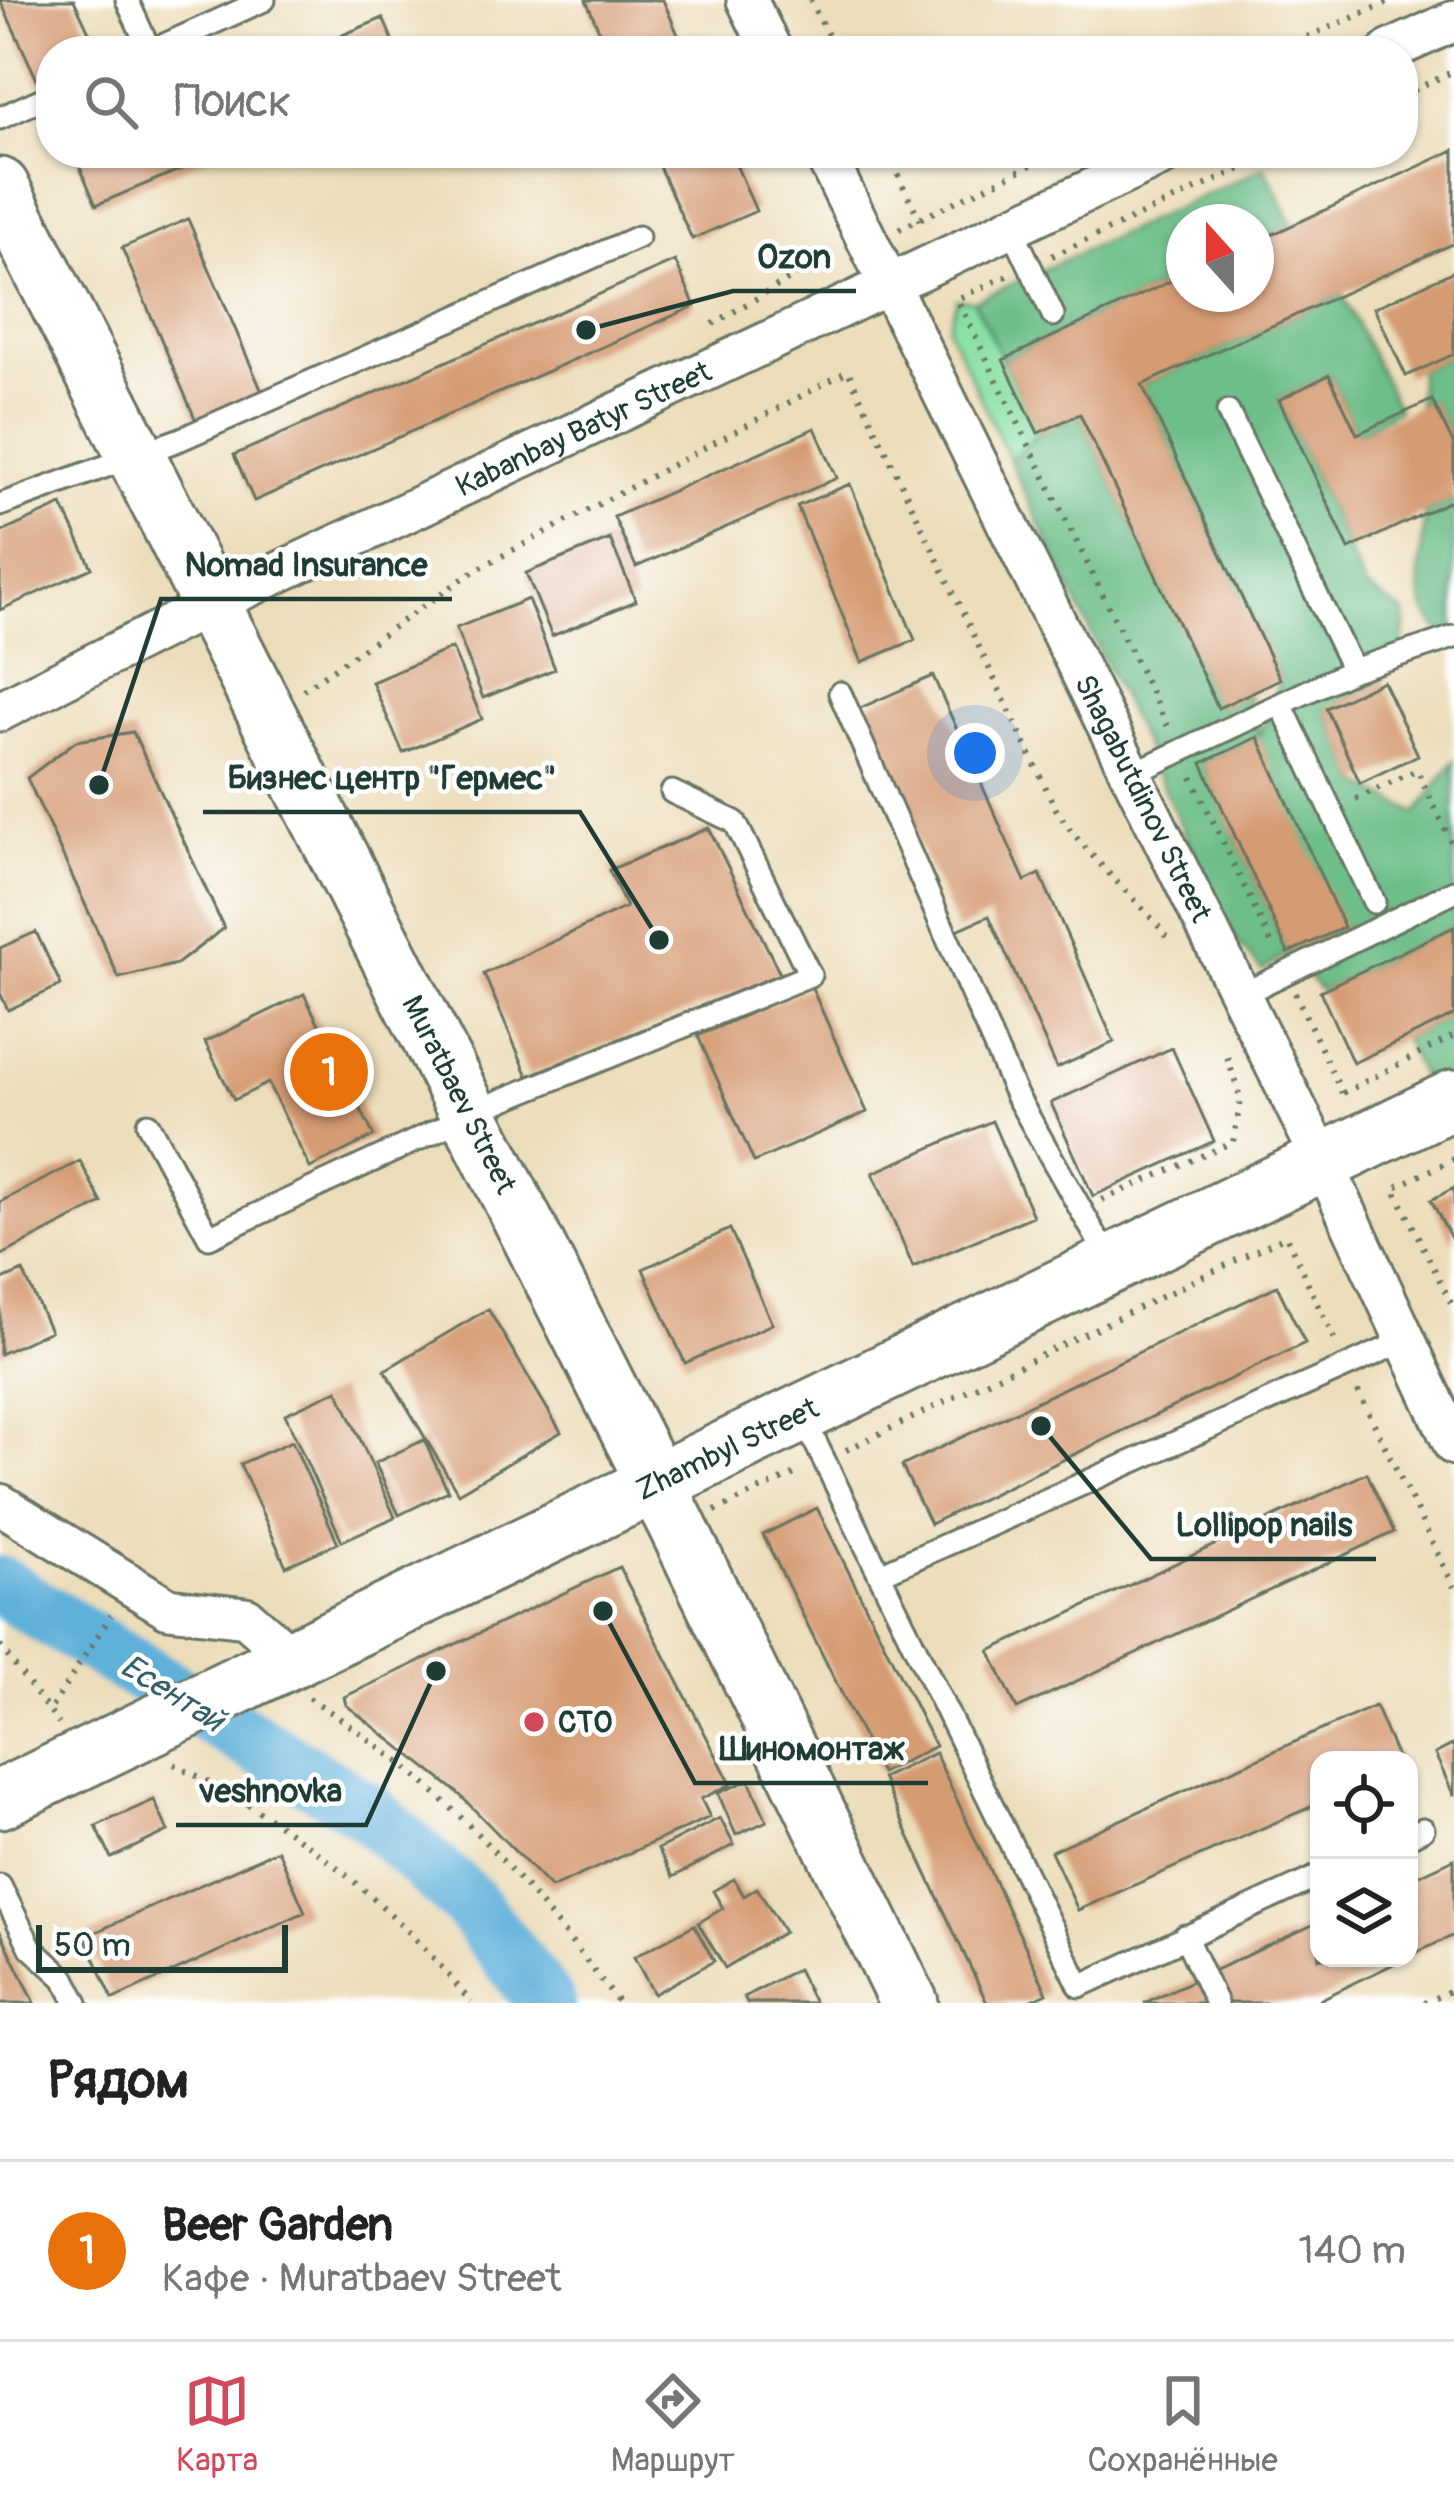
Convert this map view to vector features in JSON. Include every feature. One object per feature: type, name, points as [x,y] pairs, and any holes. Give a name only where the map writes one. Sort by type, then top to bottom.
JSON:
[{"type":"street","points":[[747,0],[765,36]]},
{"type":"street","points":[[1418,38],[1454,21]]},
{"type":"street","name":"Shagabutdinov Street","points":[[832,168],[1323,1162],[1454,1445]]},
{"type":"street","name":"Kabanbay Batyr Street","points":[[0,711],[212,604],[1136,168]]},
{"type":"street","name":"Muratbaev Street","points":[[0,187],[654,1480],[909,2003]]},
{"type":"street","name":"Zhambyl Street","points":[[0,1799],[153,1744],[654,1480],[812,1436],[1111,1263],[1454,1099]]},
{"type":"street","points":[[0,1504],[168,1608],[246,1617],[283,1675]]},
{"type":"lane","points":[[127,0],[143,36]]},
{"type":"lane","points":[[184,36],[264,0]]},
{"type":"lane","points":[[0,118],[36,102]]},
{"type":"lane","points":[[1011,226],[1053,315]]},
{"type":"lane","points":[[0,505],[136,455],[638,237]]},
{"type":"lane","points":[[1228,412],[1353,670]]},
{"type":"lane","points":[[1132,774],[1353,670],[1454,637]]},
{"type":"lane","points":[[840,693],[1016,1095],[1111,1263]]},
{"type":"lane","points":[[1281,704],[1374,902]]},
{"type":"lane","points":[[148,1124],[209,1238],[470,1114],[810,975],[735,822],[672,792]]},
{"type":"lane","points":[[1241,995],[1454,891]]},
{"type":"lane","points":[[880,1574],[1404,1341]]},
{"type":"lane","points":[[812,1436],[1081,1986],[1310,1880]]},
{"type":"lane","points":[[0,1886],[31,1948],[64,1978],[77,2003]]},
{"type":"lane","points":[[1185,1936],[1216,2003]]},
{"type":"path","points":[[810,0],[828,36]]},
{"type":"path","points":[[1309,36],[1394,0]]},
{"type":"path","points":[[1418,88],[1454,71]]},
{"type":"path","points":[[894,168],[920,220]]},
{"type":"path","points":[[899,229],[1026,168]]},
{"type":"path","points":[[1243,168],[957,299],[1342,1093],[1454,1036]]},
{"type":"path","points":[[301,691],[474,571],[848,371],[1057,809],[1086,854],[1145,908],[1183,956]]},
{"type":"path","points":[[1331,811],[1417,770],[1454,848]]},
{"type":"path","points":[[1082,1208],[1233,1142],[1241,1100],[1223,1043]]},
{"type":"path","points":[[1454,1159],[1394,1188],[1454,1309]]},
{"type":"path","points":[[711,1512],[812,1436],[1286,1236],[1454,1587]]},
{"type":"path","points":[[0,1646],[52,1707],[113,1612]]},
{"type":"path","points":[[283,1675],[385,1747],[446,1798],[510,1863],[619,2003]]},
{"type":"path","points":[[153,1744],[305,1841],[437,1958],[472,2003]]},
{"type":"path","points":[[1424,2003],[1454,1989]]},
{"type":"green space","points":[[1265,168],[1293,224],[1274,233],[1274,204],[1185,204]]},
{"type":"green space","points":[[1166,213],[1166,283],[1003,360],[974,301]]},
{"type":"green space","points":[[1342,294],[1398,409],[1357,434],[1329,375],[1279,400],[1365,587],[1405,613],[1400,652],[1385,676],[1326,709],[1360,783],[1417,813],[1454,761],[1454,927],[1320,991],[1288,953],[1262,971],[1234,938],[1010,461],[1038,433],[1080,414],[1218,707],[1248,694],[1259,735],[1280,679],[1142,385]],"holes":[[[1257,738],[1343,927],[1288,952],[1202,763]]]},
{"type":"green space","points":[[957,299],[974,301],[1038,433],[1010,461],[948,328]]},
{"type":"green space","points":[[1454,354],[1454,445],[1432,401],[1418,407],[1419,370]]},
{"type":"green space","points":[[1454,499],[1454,642],[1428,617],[1420,568],[1425,513]]},
{"type":"green space","points":[[1454,1015],[1454,1070],[1425,1084],[1404,1039]]},
{"type":"building","points":[[0,0],[74,0],[91,36],[36,36],[36,78]]},
{"type":"building","points":[[586,0],[663,0],[679,36],[602,36]]},
{"type":"building","points":[[383,18],[391,36],[340,36]]},
{"type":"building","points":[[1454,150],[1454,243],[1142,385],[1280,679],[1218,708],[1080,414],[1038,433],[1003,360],[1166,283],[1166,312],[1274,312],[1274,234]]},
{"type":"building","points":[[80,168],[184,168],[96,205]]},
{"type":"building","points":[[660,168],[737,168],[756,211],[692,239]]},
{"type":"building","points":[[188,219],[263,394],[197,423],[122,248]]},
{"type":"building","points":[[675,261],[695,306],[254,501],[234,455]]},
{"type":"building","points":[[1454,271],[1454,354],[1406,376],[1374,308]]},
{"type":"building","points":[[1329,375],[1357,434],[1432,400],[1454,445],[1454,499],[1349,549],[1279,400]]},
{"type":"building","points":[[815,428],[837,478],[636,567],[614,517]]},
{"type":"building","points":[[850,484],[915,640],[862,662],[797,506]]},
{"type":"building","points":[[62,505],[92,568],[0,610],[0,533]]},
{"type":"building","points":[[610,539],[636,601],[552,636],[526,573]]},
{"type":"building","points":[[528,599],[555,669],[483,698],[456,628]]},
{"type":"building","points":[[452,648],[482,719],[403,753],[372,682]]},
{"type":"building","points":[[933,676],[1025,881],[1040,874],[1114,1042],[1057,1068],[989,916],[957,930],[858,709]]},
{"type":"building","points":[[1383,681],[1418,755],[1360,783],[1326,708]]},
{"type":"building","points":[[133,732],[224,928],[177,964],[119,978],[27,778],[76,741]]},
{"type":"building","points":[[1258,737],[1344,927],[1288,953],[1202,763]]},
{"type":"building","points":[[709,828],[780,974],[528,1076],[484,974],[626,907],[609,870]]},
{"type":"building","points":[[1454,927],[1454,1015],[1353,1063],[1320,991]]},
{"type":"building","points":[[36,932],[61,985],[8,1010],[0,993],[0,948]]},
{"type":"building","points":[[811,986],[867,1112],[754,1162],[698,1036]]},
{"type":"building","points":[[304,994],[374,1136],[310,1168],[268,1083],[234,1100],[205,1042]]},
{"type":"building","points":[[1172,1048],[1214,1141],[1093,1196],[1051,1103]]},
{"type":"building","points":[[992,1121],[1033,1216],[913,1267],[873,1173]]},
{"type":"building","points":[[80,1161],[102,1203],[0,1256],[0,1202]]},
{"type":"building","points":[[1454,1188],[1454,1244],[1431,1200]]},
{"type":"building","points":[[730,1229],[772,1324],[685,1363],[643,1269]]},
{"type":"building","points":[[23,1271],[50,1331],[0,1354],[0,1281]]},
{"type":"building","points":[[1277,1286],[1305,1343],[930,1524],[902,1466]]},
{"type":"building","points":[[488,1309],[561,1432],[458,1493],[385,1370]]},
{"type":"building","points":[[338,1390],[395,1517],[342,1541],[285,1414]]},
{"type":"building","points":[[424,1440],[448,1491],[399,1515],[375,1463]]},
{"type":"building","points":[[292,1441],[338,1543],[286,1566],[240,1464]]},
{"type":"building","points":[[1367,1473],[1394,1532],[1017,1709],[990,1651]]},
{"type":"building","points":[[817,1508],[935,1746],[881,1773],[763,1535]]},
{"type":"building","name":"СТО","points":[[619,1567],[731,1784],[701,1799],[710,1817],[551,1888],[457,1792],[346,1705],[344,1697]]},
{"type":"building","points":[[1375,1706],[1394,1751],[1310,1751],[1310,1807],[1078,1910],[1051,1851]]},
{"type":"building","points":[[1454,1744],[1454,1796],[1435,1754]]},
{"type":"building","points":[[935,1753],[1047,1993],[1026,2003],[987,2003],[882,1778]]},
{"type":"building","points":[[749,1780],[767,1821],[736,1835],[718,1793]]},
{"type":"building","points":[[154,1800],[168,1831],[111,1858],[96,1826]]},
{"type":"building","points":[[720,1818],[734,1845],[673,1877],[658,1849]]},
{"type":"building","points":[[278,1850],[305,1912],[113,1999],[85,1937]]},
{"type":"building","points":[[1454,1859],[1454,1935],[1418,1952],[1418,1876]]},
{"type":"building","points":[[734,1879],[744,1896],[757,1888],[784,1932],[725,1968],[698,1923],[723,1908],[713,1891]]},
{"type":"building","points":[[694,1925],[714,1961],[654,1994],[634,1957]]},
{"type":"building","points":[[1310,1926],[1310,1967],[1387,1967],[1313,2003],[1144,2003]]},
{"type":"building","points":[[0,1931],[35,2003],[0,2003]]},
{"type":"building","points":[[797,1969],[814,2003],[747,2003],[744,1997]]},
{"type":"waterway","name":"Есентай","points":[[0,1586],[368,1812],[468,1902],[546,2003]]},
{"type":"place","name":"Ozon","points":[[586,330]]},
{"type":"place","name":"Nomad Insurance","points":[[99,785]]},
{"type":"place","name":"Бизнес центр \"Гермес\"","points":[[659,940]]},
{"type":"place","name":"Beer Garden","points":[[329,1072]]},
{"type":"place","name":"Lollipop nails","points":[[1041,1426]]},
{"type":"place","name":"Шиномонтаж","points":[[603,1611]]},
{"type":"place","name":"veshnovka","points":[[436,1671]]},
{"type":"place","name":"СТО","points":[[534,1722]]}]
